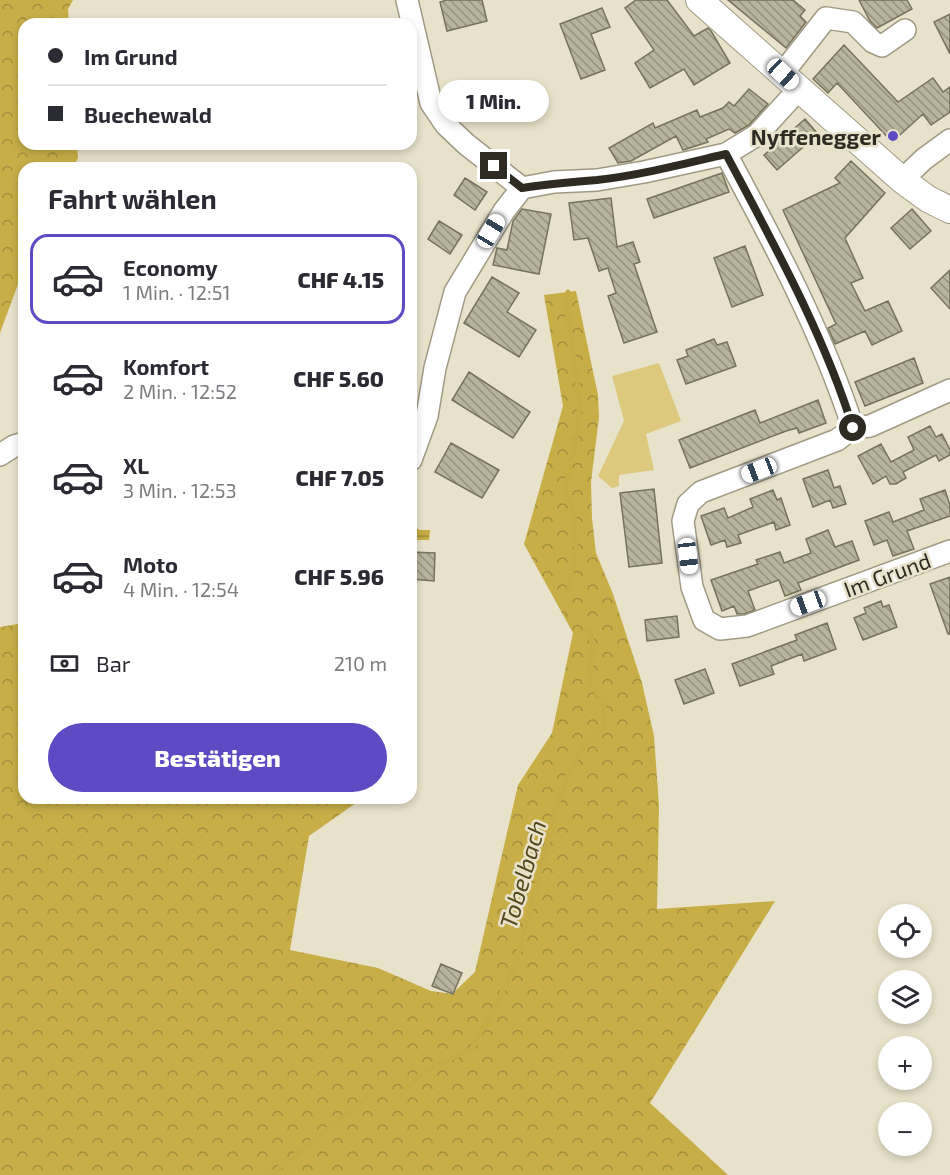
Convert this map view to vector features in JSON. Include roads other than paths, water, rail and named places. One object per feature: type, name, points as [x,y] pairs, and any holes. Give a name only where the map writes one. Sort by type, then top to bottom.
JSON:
[{"type":"main road","points":[[699,0],[902,180],[928,199],[950,210]]},
{"type":"street","points":[[407,0],[411,18]]},
{"type":"street","points":[[417,444],[427,416],[438,358],[455,292],[504,211],[522,188],[554,182],[597,180],[726,154],[757,135],[791,82],[826,18],[853,22],[873,42],[882,46],[905,30]]},
{"type":"street","points":[[417,43],[431,103],[446,125],[466,144],[522,188]]},
{"type":"street","points":[[902,180],[924,159],[950,140]]},
{"type":"street","points":[[726,154],[801,298],[845,401],[853,428]]},
{"type":"street","name":"Im Grund","points":[[950,390],[870,426],[853,428],[837,440],[701,492],[688,504],[683,521],[692,587],[704,620],[720,629],[747,626],[950,550]]},
{"type":"street","points":[[0,455],[18,445]]},
{"type":"waterway","name":"Tobelbach","points":[[568,292],[567,310],[580,404],[577,432],[565,491],[574,517],[576,549],[569,588]]},
{"type":"waterway","name":"Tobelbach","points":[[399,1097],[421,1073],[471,1049],[494,1010],[515,964],[556,808],[569,772],[582,749],[604,727],[604,702],[589,682],[593,643],[587,629]]},
{"type":"waterway","name":"Tobelbach","points":[[270,1175],[368,1097]]},
{"type":"place","name":"Nyffenegger","points":[[893,136]]}]
